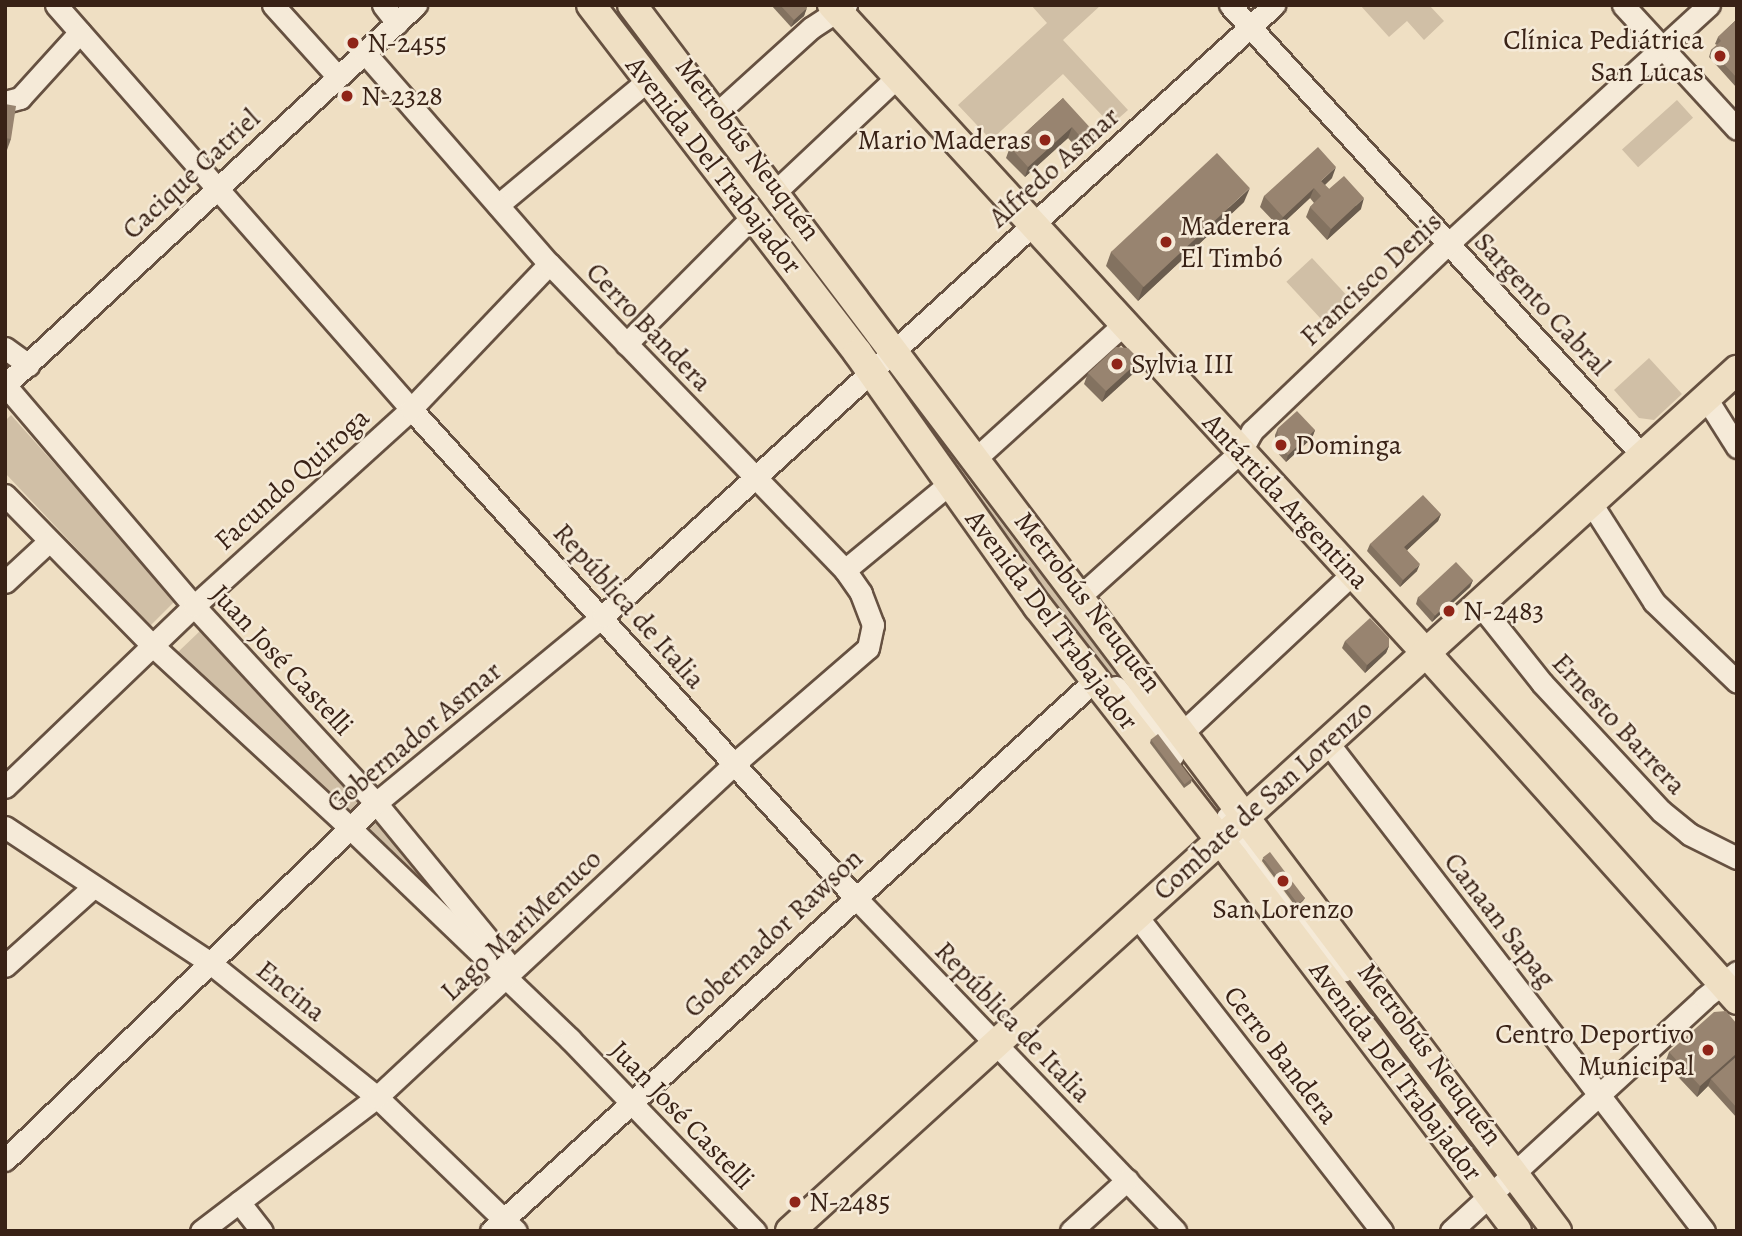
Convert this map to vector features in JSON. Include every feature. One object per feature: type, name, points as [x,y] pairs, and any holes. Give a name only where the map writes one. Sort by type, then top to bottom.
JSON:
[{"type":"main road","name":"Avenida Del Trabajador","points":[[591,5],[753,216],[881,362],[974,460],[1181,734],[1231,828]]},
{"type":"main road","name":"Avenida Del Trabajador","points":[[632,5],[774,193],[881,362],[950,483],[1095,680],[1231,828],[1501,1184],[1557,1231]]},
{"type":"main road","name":"Antártida Argentina","points":[[838,7],[1124,324],[1732,985]]},
{"type":"main road","name":"Combate de San Lorenzo","points":[[790,1231],[1135,914],[1328,743],[1737,370]]},
{"type":"main road","name":"Avenida Del Trabajador","points":[[1501,1184],[1517,1231]]},
{"type":"street","name":"República de Italia","points":[[56,5],[411,409],[603,616],[854,896],[1175,1231]]},
{"type":"street","points":[[273,5],[338,77]]},
{"type":"street","points":[[383,5],[397,23]]},
{"type":"street","name":"Cacique Catriel","points":[[5,385],[416,5]]},
{"type":"street","name":"Metrobús Neuquén","points":[[604,5],[881,362]]},
{"type":"street","name":"Metrobús Neuquén","points":[[616,5],[881,362],[1088,654],[1231,828]]},
{"type":"street","name":"Sargento Cabral","points":[[1230,5],[1643,456]]},
{"type":"street","name":"Alfredo Asmar","points":[[881,362],[1274,5]]},
{"type":"street","points":[[1623,5],[1737,129]]},
{"type":"street","name":"Francisco Denis","points":[[1078,598],[1241,451],[1252,431],[1448,244],[1709,5]]},
{"type":"street","points":[[715,115],[838,7]]},
{"type":"street","points":[[5,102],[20,99],[80,32]]},
{"type":"street","name":"Cerro Bandera","points":[[365,53],[549,264],[845,570],[861,593],[873,625],[868,648]]},
{"type":"street","points":[[774,193],[898,76]]},
{"type":"street","points":[[498,205],[648,80]]},
{"type":"street","points":[[626,344],[753,216]]},
{"type":"street","name":"Facundo Quiroga","points":[[5,787],[194,606],[411,409],[549,264]]},
{"type":"street","points":[[974,460],[1124,324]]},
{"type":"street","points":[[5,348],[28,365]]},
{"type":"street","name":"Gobernador Asmar","points":[[5,1160],[376,803],[603,616],[881,362]]},
{"type":"street","name":"Juan José Castelli","points":[[5,385],[194,606],[376,803],[509,974]]},
{"type":"street","points":[[1706,398],[1737,447]]},
{"type":"street","points":[[845,570],[950,483]]},
{"type":"street","name":"Juan José Castelli","points":[[5,495],[48,542],[153,646],[509,974],[755,1231]]},
{"type":"street","points":[[1591,503],[1654,601],[1737,682]]},
{"type":"street","points":[[5,582],[48,542]]},
{"type":"street","points":[[1181,734],[1353,573]]},
{"type":"street","name":"Ernesto Barrera","points":[[1480,605],[1553,696],[1661,811],[1678,827],[1737,858]]},
{"type":"street","name":"Lago MariMenuco","points":[[201,1231],[377,1097],[734,764],[868,648]]},
{"type":"street","name":"Gobernador Rawson","points":[[504,1227],[631,1102],[854,896],[1095,680]]},
{"type":"street","points":[[1137,717],[1149,730],[1209,810],[1212,820],[1208,820],[1132,722],[1137,717]]},
{"type":"street","name":"Canaan Sapag","points":[[1328,743],[1704,1231]]},
{"type":"street","name":"Encina","points":[[5,827],[209,962],[377,1097],[504,1227]]},
{"type":"street","points":[[5,966],[93,887]]},
{"type":"street","name":"Cerro Bandera","points":[[1135,914],[1382,1231]]},
{"type":"street","points":[[1451,1231],[1599,1094],[1732,985]]},
{"type":"street","points":[[1071,1231],[1127,1180]]},
{"type":"street","name":"Metrobús Neuquén","points":[[1501,1184],[1530,1231]]},
{"type":"street","name":"Metrobús Neuquén","points":[[1501,1184],[1542,1231]]},
{"type":"street","points":[[239,1202],[262,1231]]},
{"type":"shaded area","points":[[1031,5],[1101,5],[1063,40],[1128,110],[1111,125],[1063,74],[991,140],[958,105],[1047,23]]},
{"type":"shaded area","points":[[1360,5],[1429,5],[1444,21],[1424,40],[1407,21],[1389,37]]},
{"type":"shaded area","points":[[1677,100],[1693,118],[1638,167],[1622,150]]},
{"type":"shaded area","points":[[1312,258],[1352,301],[1327,325],[1286,282]]},
{"type":"shaded area","points":[[1649,358],[1682,394],[1654,420],[1639,418],[1614,390]]},
{"type":"shaded area","points":[[11,415],[176,600],[150,626],[5,473],[5,421]]},
{"type":"shaded area","points":[[952,458],[1151,720],[1091,651],[1001,531]]},
{"type":"shaded area","points":[[200,631],[364,805],[350,815],[178,652]]},
{"type":"shaded area","points":[[378,819],[475,934],[365,828]]},
{"type":"building","points":[[780,5],[807,5],[807,8],[794,20]]},
{"type":"building","points":[[1737,19],[1737,78],[1711,50],[1721,41],[1718,37]]},
{"type":"building","name":"Mario Maderas","points":[[1063,98],[1095,133],[1085,142],[1072,127],[1028,167],[1010,147]]},
{"type":"building","points":[[5,104],[16,106],[11,139],[5,138]]},
{"type":"building","points":[[1318,147],[1336,167],[1321,181],[1329,189],[1344,176],[1364,198],[1331,229],[1310,207],[1321,196],[1314,188],[1283,217],[1264,196]]},
{"type":"building","name":"Maderera El Timbó","points":[[1217,153],[1250,188],[1144,287],[1111,252]]},
{"type":"building","points":[[1116,347],[1128,348],[1140,360],[1106,391],[1088,373]]},
{"type":"building","points":[[1297,411],[1315,430],[1288,455],[1277,443],[1278,428]]},
{"type":"building","points":[[1423,495],[1441,514],[1404,547],[1420,564],[1403,580],[1370,544]]},
{"type":"building","points":[[1456,562],[1473,580],[1435,616],[1418,597]]},
{"type":"building","points":[[1370,618],[1389,638],[1389,646],[1367,665],[1345,641]]},
{"type":"building","points":[[1158,734],[1192,779],[1185,784],[1151,739]]},
{"type":"building","points":[[1270,852],[1305,898],[1298,904],[1263,857]]},
{"type":"building","name":"Centro Deportivo Municipal","points":[[1726,1011],[1737,1024],[1737,1053],[1700,1086],[1669,1052],[1714,1012]]},
{"type":"building","points":[[1737,1056],[1737,1108],[1711,1079]]},
{"type":"place","name":"N-2455","points":[[353,43]]},
{"type":"place","name":"Clínica Pediátrica San Lucas","points":[[1720,56]]},
{"type":"place","name":"N-2328","points":[[347,96]]},
{"type":"place","name":"Mario Maderas","points":[[1045,140]]},
{"type":"place","name":"Maderera El Timbó","points":[[1166,242]]},
{"type":"place","name":"Sylvia III","points":[[1117,364]]},
{"type":"place","name":"Dominga","points":[[1281,445]]},
{"type":"place","name":"N-2483","points":[[1449,611]]},
{"type":"place","name":"San Lorenzo","points":[[1283,881]]},
{"type":"place","name":"Centro Deportivo Municipal","points":[[1708,1050]]},
{"type":"place","name":"N-2485","points":[[795,1202]]}]
